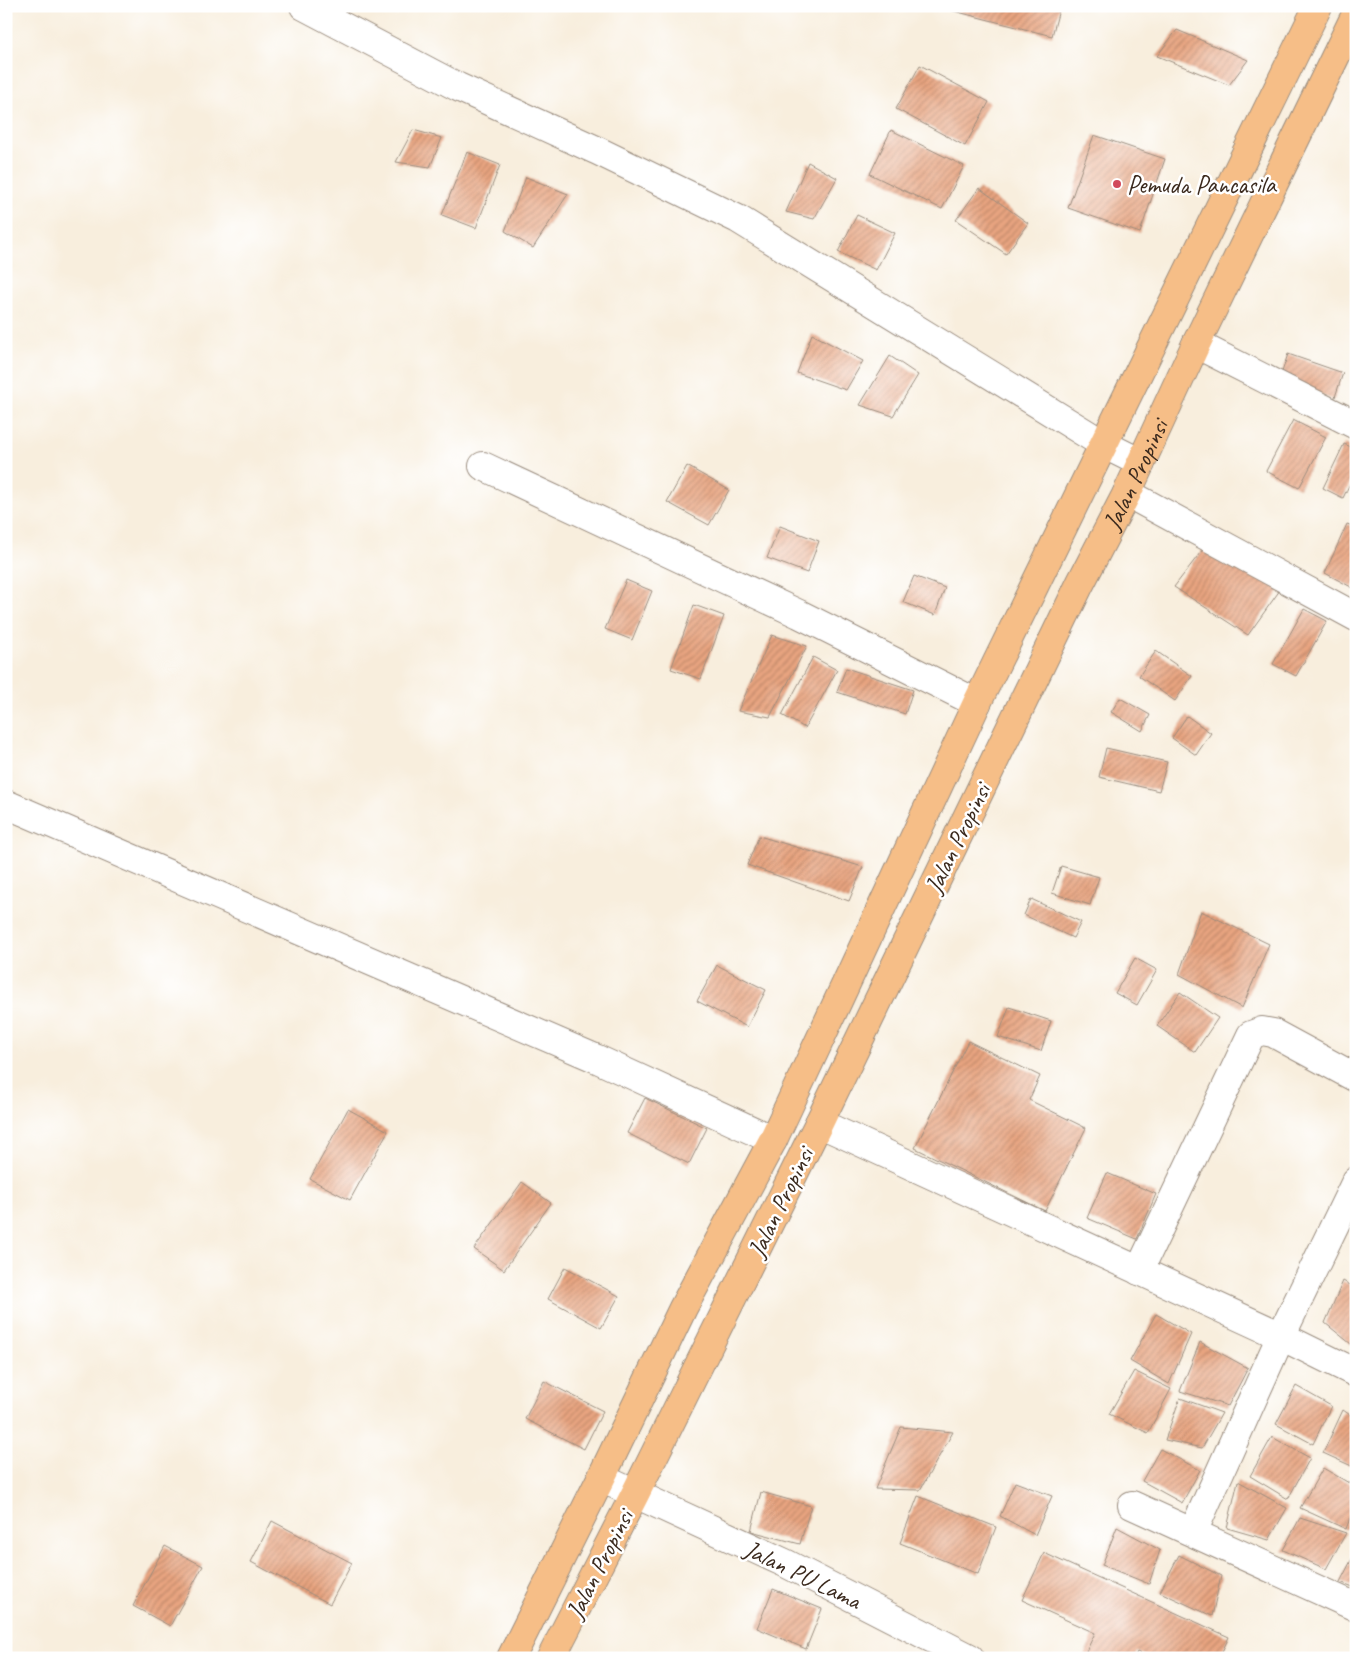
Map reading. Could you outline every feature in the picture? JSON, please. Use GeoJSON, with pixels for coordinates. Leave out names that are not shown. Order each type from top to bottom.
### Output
{"type":"FeatureCollection","features":[{"type":"Feature","properties":{"kind":"highway"},"geometry":{"type":"LineString","coordinates":[[511,1658],[601,1478],[682,1308],[772,1140],[977,703],[1318,6]]}},
{"type":"Feature","properties":{"kind":"highway","name":"Jalan Propinsi"},"geometry":{"type":"LineString","coordinates":[[552,1658],[819,1123],[1080,584],[1127,493],[1196,344],[1356,14]]}},
{"type":"Feature","properties":{"kind":"street"},"geometry":{"type":"LineString","coordinates":[[304,6],[458,87],[596,150],[738,219],[1103,444],[1141,463]]}},
{"type":"Feature","properties":{"kind":"street"},"geometry":{"type":"LineString","coordinates":[[1196,344],[1356,425]]}},
{"type":"Feature","properties":{"kind":"street"},"geometry":{"type":"LineString","coordinates":[[483,466],[799,614],[977,703]]}},
{"type":"Feature","properties":{"kind":"street"},"geometry":{"type":"LineString","coordinates":[[1127,493],[1356,617]]}},
{"type":"Feature","properties":{"kind":"street"},"geometry":{"type":"LineString","coordinates":[[6,804],[595,1058],[772,1140]]}},
{"type":"Feature","properties":{"kind":"street"},"geometry":{"type":"LineString","coordinates":[[1138,1272],[1251,1035],[1262,1031],[1274,1033],[1356,1078]]}},
{"type":"Feature","properties":{"kind":"street"},"geometry":{"type":"LineString","coordinates":[[819,1123],[1138,1272],[1281,1336],[1356,1373]]}},
{"type":"Feature","properties":{"kind":"street"},"geometry":{"type":"LineString","coordinates":[[1194,1532],[1281,1336],[1356,1181]]}},
{"type":"Feature","properties":{"kind":"street","name":"Jalan PU Lama"},"geometry":{"type":"LineString","coordinates":[[601,1478],[785,1563],[970,1658]]}},
{"type":"Feature","properties":{"kind":"street"},"geometry":{"type":"LineString","coordinates":[[1132,1506],[1194,1532],[1356,1607]]}},
{"type":"Feature","properties":{"kind":"building"},"geometry":{"type":"Polygon","coordinates":[[[951,6],[1060,6],[1052,36],[950,10],[951,6]]]}},
{"type":"Feature","properties":{"kind":"building"},"geometry":{"type":"Polygon","coordinates":[[[1177,30],[1248,60],[1229,85],[1157,56],[1177,30]]]}},
{"type":"Feature","properties":{"kind":"building"},"geometry":{"type":"Polygon","coordinates":[[[920,65],[989,102],[965,146],[896,109],[920,65]]]}},
{"type":"Feature","properties":{"kind":"building"},"geometry":{"type":"Polygon","coordinates":[[[413,130],[442,138],[430,167],[396,162],[413,130]]]}},
{"type":"Feature","properties":{"kind":"building"},"geometry":{"type":"Polygon","coordinates":[[[891,130],[964,166],[942,209],[870,174],[891,130]]]}},
{"type":"Feature","properties":{"kind":"building","name":"Pemuda Pancasila"},"geometry":{"type":"Polygon","coordinates":[[[1094,135],[1165,159],[1140,233],[1068,208],[1094,135]]]}},
{"type":"Feature","properties":{"kind":"building"},"geometry":{"type":"Polygon","coordinates":[[[467,152],[500,165],[476,228],[442,215],[467,152]]]}},
{"type":"Feature","properties":{"kind":"building"},"geometry":{"type":"Polygon","coordinates":[[[808,162],[837,178],[814,219],[786,212],[808,162]]]}},
{"type":"Feature","properties":{"kind":"building"},"geometry":{"type":"Polygon","coordinates":[[[526,177],[568,194],[533,248],[505,231],[526,177]]]}},
{"type":"Feature","properties":{"kind":"building"},"geometry":{"type":"Polygon","coordinates":[[[979,188],[1028,223],[1006,254],[956,220],[979,188]]]}},
{"type":"Feature","properties":{"kind":"building"},"geometry":{"type":"Polygon","coordinates":[[[857,215],[895,233],[876,270],[838,252],[857,215]]]}},
{"type":"Feature","properties":{"kind":"building"},"geometry":{"type":"Polygon","coordinates":[[[812,334],[863,361],[846,390],[797,373],[812,334]]]}},
{"type":"Feature","properties":{"kind":"building"},"geometry":{"type":"Polygon","coordinates":[[[1288,354],[1343,373],[1334,400],[1279,381],[1288,354]]]}},
{"type":"Feature","properties":{"kind":"building"},"geometry":{"type":"Polygon","coordinates":[[[890,356],[918,375],[893,416],[860,405],[890,356]]]}},
{"type":"Feature","properties":{"kind":"building"},"geometry":{"type":"Polygon","coordinates":[[[1293,420],[1326,437],[1299,488],[1266,471],[1293,420]]]}},
{"type":"Feature","properties":{"kind":"building"},"geometry":{"type":"Polygon","coordinates":[[[1344,444],[1356,449],[1356,471],[1343,498],[1323,488],[1344,444]]]}},
{"type":"Feature","properties":{"kind":"building"},"geometry":{"type":"Polygon","coordinates":[[[687,466],[729,490],[709,525],[667,502],[687,466]]]}},
{"type":"Feature","properties":{"kind":"building"},"geometry":{"type":"Polygon","coordinates":[[[1347,524],[1356,527],[1356,582],[1353,588],[1325,573],[1347,524]]]}},
{"type":"Feature","properties":{"kind":"building"},"geometry":{"type":"Polygon","coordinates":[[[780,526],[819,541],[807,573],[767,558],[780,526]]]}},
{"type":"Feature","properties":{"kind":"building"},"geometry":{"type":"Polygon","coordinates":[[[1207,544],[1285,583],[1248,635],[1174,587],[1207,544]]]}},
{"type":"Feature","properties":{"kind":"building"},"geometry":{"type":"Polygon","coordinates":[[[914,576],[945,588],[935,615],[903,602],[914,576]]]}},
{"type":"Feature","properties":{"kind":"building"},"geometry":{"type":"Polygon","coordinates":[[[626,580],[652,591],[632,640],[605,629],[626,580]]]}},
{"type":"Feature","properties":{"kind":"building"},"geometry":{"type":"Polygon","coordinates":[[[694,605],[724,616],[701,679],[671,669],[694,605]]]}},
{"type":"Feature","properties":{"kind":"building"},"geometry":{"type":"Polygon","coordinates":[[[1304,609],[1327,621],[1296,676],[1273,664],[1304,609]]]}},
{"type":"Feature","properties":{"kind":"building"},"geometry":{"type":"Polygon","coordinates":[[[772,635],[807,646],[770,717],[738,711],[772,635]]]}},
{"type":"Feature","properties":{"kind":"building"},"geometry":{"type":"Polygon","coordinates":[[[1156,651],[1192,676],[1175,701],[1139,676],[1156,651]]]}},
{"type":"Feature","properties":{"kind":"building"},"geometry":{"type":"Polygon","coordinates":[[[813,657],[837,670],[805,728],[782,715],[813,657]]]}},
{"type":"Feature","properties":{"kind":"building"},"geometry":{"type":"Polygon","coordinates":[[[846,668],[913,690],[905,714],[837,692],[846,668]]]}},
{"type":"Feature","properties":{"kind":"building"},"geometry":{"type":"Polygon","coordinates":[[[1120,698],[1150,715],[1142,731],[1111,712],[1120,698]]]}},
{"type":"Feature","properties":{"kind":"building"},"geometry":{"type":"Polygon","coordinates":[[[1187,716],[1211,733],[1196,755],[1172,738],[1187,716]]]}},
{"type":"Feature","properties":{"kind":"building"},"geometry":{"type":"Polygon","coordinates":[[[1106,748],[1167,762],[1159,791],[1099,777],[1106,748]]]}},
{"type":"Feature","properties":{"kind":"building"},"geometry":{"type":"Polygon","coordinates":[[[759,836],[863,867],[849,901],[747,865],[759,836]]]}},
{"type":"Feature","properties":{"kind":"building"},"geometry":{"type":"Polygon","coordinates":[[[1061,866],[1099,877],[1090,905],[1052,893],[1061,866]]]}},
{"type":"Feature","properties":{"kind":"building"},"geometry":{"type":"Polygon","coordinates":[[[1031,899],[1081,922],[1073,938],[1024,915],[1031,899]]]}},
{"type":"Feature","properties":{"kind":"building"},"geometry":{"type":"Polygon","coordinates":[[[1201,911],[1269,944],[1242,1008],[1179,974],[1201,911]]]}},
{"type":"Feature","properties":{"kind":"building"},"geometry":{"type":"Polygon","coordinates":[[[1135,958],[1157,970],[1137,1005],[1115,993],[1135,958]]]}},
{"type":"Feature","properties":{"kind":"building"},"geometry":{"type":"Polygon","coordinates":[[[717,965],[766,990],[747,1027],[697,1001],[717,965]]]}},
{"type":"Feature","properties":{"kind":"building"},"geometry":{"type":"Polygon","coordinates":[[[1180,992],[1218,1018],[1195,1052],[1157,1026],[1180,992]]]}},
{"type":"Feature","properties":{"kind":"building"},"geometry":{"type":"Polygon","coordinates":[[[1009,1007],[1051,1021],[1041,1051],[998,1037],[1009,1007]]]}},
{"type":"Feature","properties":{"kind":"building"},"geometry":{"type":"Polygon","coordinates":[[[968,1041],[1040,1076],[1029,1100],[1086,1128],[1045,1211],[915,1148],[968,1041]]]}},
{"type":"Feature","properties":{"kind":"building"},"geometry":{"type":"Polygon","coordinates":[[[645,1098],[707,1128],[689,1164],[627,1133],[645,1098]]]}},
{"type":"Feature","properties":{"kind":"building"},"geometry":{"type":"Polygon","coordinates":[[[348,1109],[388,1131],[350,1200],[310,1179],[348,1109]]]}},
{"type":"Feature","properties":{"kind":"building"},"geometry":{"type":"Polygon","coordinates":[[[1107,1173],[1156,1194],[1137,1239],[1087,1218],[1107,1173]]]}},
{"type":"Feature","properties":{"kind":"building"},"geometry":{"type":"Polygon","coordinates":[[[522,1182],[551,1203],[504,1270],[474,1249],[522,1182]]]}},
{"type":"Feature","properties":{"kind":"building"},"geometry":{"type":"Polygon","coordinates":[[[565,1267],[619,1296],[601,1328],[548,1299],[565,1267]]]}},
{"type":"Feature","properties":{"kind":"building"},"geometry":{"type":"Polygon","coordinates":[[[1343,1281],[1356,1288],[1356,1348],[1325,1323],[1343,1281]]]}},
{"type":"Feature","properties":{"kind":"building"},"geometry":{"type":"Polygon","coordinates":[[[1156,1314],[1191,1334],[1169,1384],[1130,1361],[1156,1314]]]}},
{"type":"Feature","properties":{"kind":"building"},"geometry":{"type":"Polygon","coordinates":[[[1200,1342],[1248,1368],[1228,1406],[1180,1391],[1200,1342]]]}},
{"type":"Feature","properties":{"kind":"building"},"geometry":{"type":"Polygon","coordinates":[[[1134,1371],[1171,1389],[1148,1433],[1109,1414],[1134,1371]]]}},
{"type":"Feature","properties":{"kind":"building"},"geometry":{"type":"Polygon","coordinates":[[[544,1381],[603,1411],[584,1449],[525,1419],[544,1381]]]}},
{"type":"Feature","properties":{"kind":"building"},"geometry":{"type":"Polygon","coordinates":[[[1296,1386],[1331,1406],[1313,1444],[1276,1424],[1296,1386]]]}},
{"type":"Feature","properties":{"kind":"building"},"geometry":{"type":"Polygon","coordinates":[[[1180,1398],[1222,1413],[1202,1448],[1165,1440],[1180,1398]]]}},
{"type":"Feature","properties":{"kind":"building"},"geometry":{"type":"Polygon","coordinates":[[[1343,1410],[1356,1419],[1356,1468],[1323,1453],[1343,1410]]]}},
{"type":"Feature","properties":{"kind":"building"},"geometry":{"type":"Polygon","coordinates":[[[901,1427],[953,1432],[920,1490],[875,1489],[901,1427]]]}},
{"type":"Feature","properties":{"kind":"building"},"geometry":{"type":"Polygon","coordinates":[[[1272,1437],[1310,1458],[1288,1499],[1250,1476],[1272,1437]]]}},
{"type":"Feature","properties":{"kind":"building"},"geometry":{"type":"Polygon","coordinates":[[[1160,1449],[1200,1470],[1182,1503],[1142,1481],[1160,1449]]]}},
{"type":"Feature","properties":{"kind":"building"},"geometry":{"type":"Polygon","coordinates":[[[1323,1468],[1356,1487],[1356,1502],[1346,1529],[1300,1508],[1323,1468]]]}},
{"type":"Feature","properties":{"kind":"building"},"geometry":{"type":"Polygon","coordinates":[[[1238,1481],[1287,1508],[1269,1540],[1227,1528],[1238,1481]]]}},
{"type":"Feature","properties":{"kind":"building"},"geometry":{"type":"Polygon","coordinates":[[[1015,1482],[1052,1496],[1035,1535],[1000,1516],[1015,1482]]]}},
{"type":"Feature","properties":{"kind":"building"},"geometry":{"type":"Polygon","coordinates":[[[761,1492],[811,1506],[800,1544],[751,1531],[761,1492]]]}},
{"type":"Feature","properties":{"kind":"building"},"geometry":{"type":"Polygon","coordinates":[[[918,1496],[996,1527],[978,1574],[900,1543],[918,1496]]]}},
{"type":"Feature","properties":{"kind":"building"},"geometry":{"type":"Polygon","coordinates":[[[1300,1518],[1346,1533],[1326,1569],[1283,1550],[1300,1518]]]}},
{"type":"Feature","properties":{"kind":"building"},"geometry":{"type":"Polygon","coordinates":[[[272,1521],[352,1563],[330,1604],[251,1562],[272,1521]]]}},
{"type":"Feature","properties":{"kind":"building"},"geometry":{"type":"Polygon","coordinates":[[[1117,1527],[1160,1550],[1149,1584],[1102,1565],[1117,1527]]]}},
{"type":"Feature","properties":{"kind":"building"},"geometry":{"type":"Polygon","coordinates":[[[165,1546],[203,1566],[170,1626],[133,1606],[165,1546]]]}},
{"type":"Feature","properties":{"kind":"building"},"geometry":{"type":"Polygon","coordinates":[[[1356,1551],[1356,1588],[1340,1582],[1356,1551]]]}},
{"type":"Feature","properties":{"kind":"building"},"geometry":{"type":"Polygon","coordinates":[[[1044,1553],[1229,1637],[1219,1658],[1149,1658],[1137,1652],[1134,1658],[1083,1658],[1095,1633],[1022,1600],[1044,1553]]]}},
{"type":"Feature","properties":{"kind":"building"},"geometry":{"type":"Polygon","coordinates":[[[1179,1555],[1221,1576],[1212,1616],[1160,1592],[1179,1555]]]}},
{"type":"Feature","properties":{"kind":"building"},"geometry":{"type":"Polygon","coordinates":[[[773,1589],[822,1609],[806,1649],[757,1628],[773,1589]]]}},
{"type":"Feature","properties":{"kind":"place","name":"Pemuda Pancasila"},"geometry":{"type":"Point","coordinates":[1117,184]}}]}
